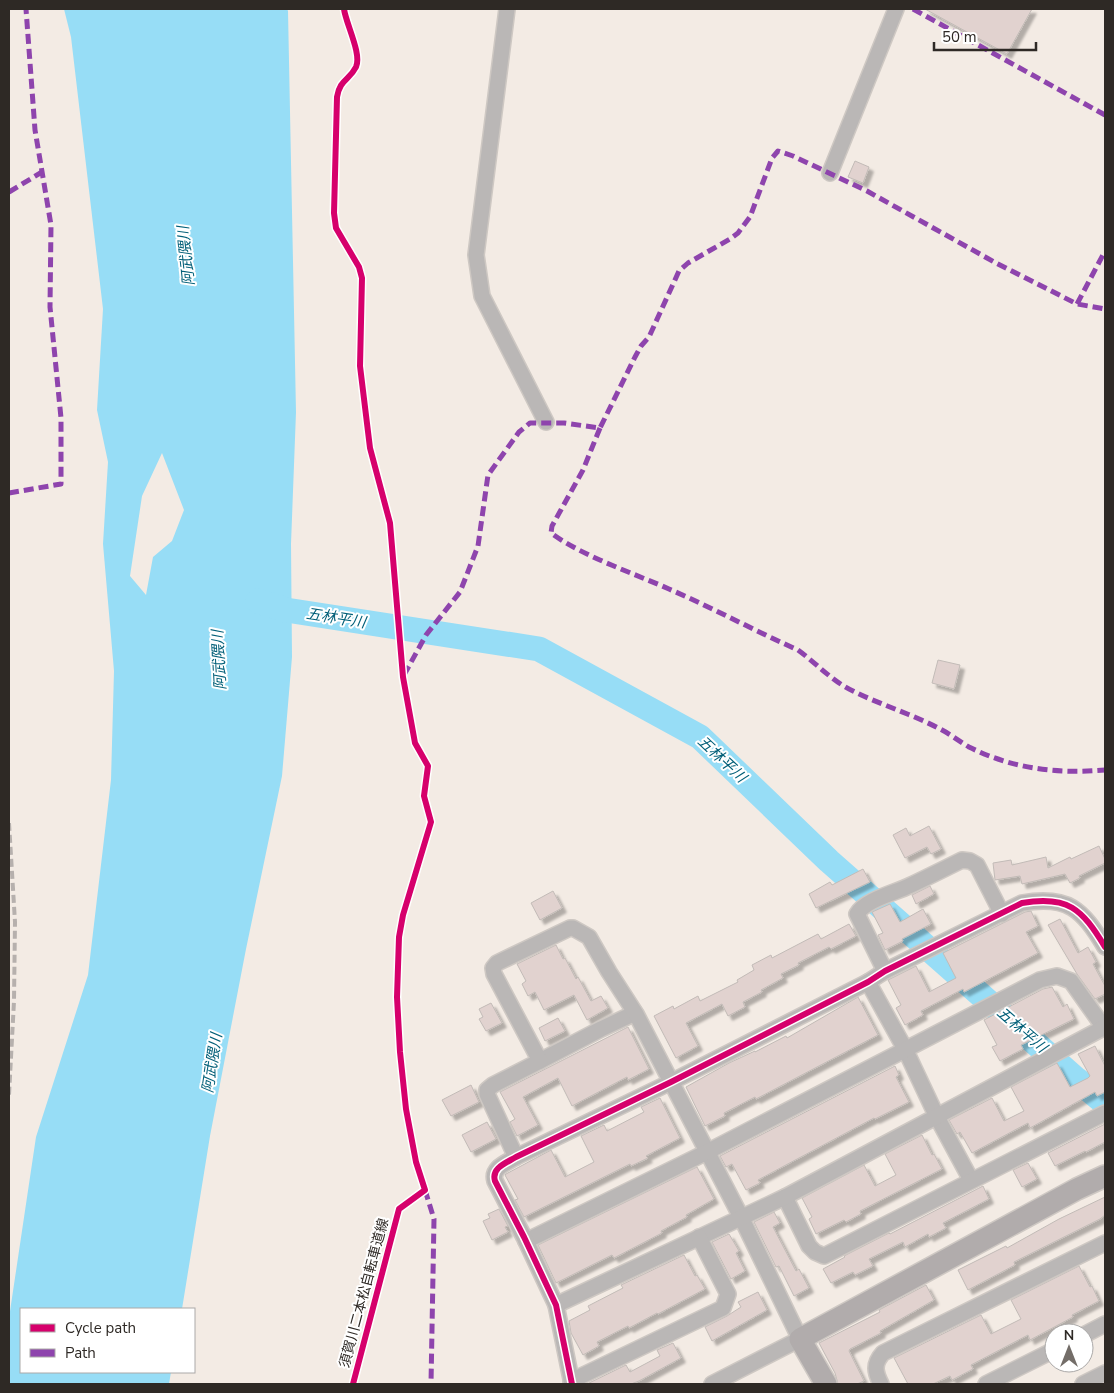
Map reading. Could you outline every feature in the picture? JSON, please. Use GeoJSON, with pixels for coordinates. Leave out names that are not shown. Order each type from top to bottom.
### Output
{"type":"FeatureCollection","features":[{"type":"Feature","properties":{"kind":"street"},"geometry":{"type":"LineString","coordinates":[[507,9],[476,255],[482,296],[546,422]]}},
{"type":"Feature","properties":{"kind":"street"},"geometry":{"type":"LineString","coordinates":[[830,173],[896,9]]}},
{"type":"Feature","properties":{"kind":"street"},"geometry":{"type":"LineString","coordinates":[[885,971],[857,914],[860,909],[878,899],[962,860],[970,861],[977,865],[1002,914]]}},
{"type":"Feature","properties":{"kind":"street"},"geometry":{"type":"LineString","coordinates":[[699,1237],[728,1294],[723,1308],[572,1382],[556,1305],[493,1175],[496,1169],[516,1156],[672,1082],[868,982],[885,971],[1022,903],[1056,900],[1066,904],[1079,912],[1105,948]]}},
{"type":"Feature","properties":{"kind":"street"},"geometry":{"type":"LineString","coordinates":[[540,1061],[494,974],[493,968],[497,963],[573,928],[589,937],[608,972],[635,1013],[672,1082],[800,1338],[826,1384]]}},
{"type":"Feature","properties":{"kind":"street"},"geometry":{"type":"LineString","coordinates":[[526,1241],[707,1152],[1050,976],[1064,977],[1071,981],[1105,1028],[785,1197],[556,1305]]}},
{"type":"Feature","properties":{"kind":"street"},"geometry":{"type":"LineString","coordinates":[[868,982],[905,1049],[937,1117],[971,1180]]}},
{"type":"Feature","properties":{"kind":"street"},"geometry":{"type":"LineString","coordinates":[[516,1156],[487,1094],[487,1090],[493,1085],[635,1013]]}},
{"type":"Feature","properties":{"kind":"street"},"geometry":{"type":"LineString","coordinates":[[785,1197],[809,1246],[815,1252],[824,1256],[1105,1113]]}},
{"type":"Feature","properties":{"kind":"street"},"geometry":{"type":"LineString","coordinates":[[712,1384],[1077,1189],[1105,1176]]}},
{"type":"Feature","properties":{"kind":"street"},"geometry":{"type":"LineString","coordinates":[[881,1384],[876,1373],[876,1366],[878,1358],[883,1353],[1103,1249]]}},
{"type":"Feature","properties":{"kind":"street"},"geometry":{"type":"LineString","coordinates":[[986,1384],[1044,1355]]}},
{"type":"Feature","properties":{"kind":"street"},"geometry":{"type":"LineString","coordinates":[[1083,1384],[1105,1372]]}},
{"type":"Feature","properties":{"kind":"water","name":"阿武隈川"},"geometry":{"type":"Polygon","coordinates":[[[64,9],[287,9],[296,412],[291,544],[292,657],[282,776],[210,1136],[182,1308],[20,1308],[20,1373],[171,1373],[169,1384],[9,1384],[9,1318],[36,1137],[88,975],[111,780],[114,671],[103,544],[108,462],[97,410],[103,309],[71,37],[64,9]],[[162,453],[142,496],[130,576],[146,595],[153,557],[172,541],[184,510],[162,453]]]}},
{"type":"Feature","properties":{"kind":"building"},"geometry":{"type":"Polygon","coordinates":[[[925,9],[1032,9],[1007,54],[925,9]]]}},
{"type":"Feature","properties":{"kind":"building"},"geometry":{"type":"Polygon","coordinates":[[[855,161],[869,167],[863,183],[848,177],[855,161]]]}},
{"type":"Feature","properties":{"kind":"building"},"geometry":{"type":"Polygon","coordinates":[[[938,660],[960,665],[954,689],[932,683],[938,660]]]}},
{"type":"Feature","properties":{"kind":"building"},"geometry":{"type":"Polygon","coordinates":[[[929,826],[941,849],[931,854],[927,847],[905,858],[893,835],[906,828],[910,836],[929,826]]]}},
{"type":"Feature","properties":{"kind":"building"},"geometry":{"type":"Polygon","coordinates":[[[1099,846],[1105,863],[1079,876],[1080,878],[1070,883],[1065,874],[1022,884],[1020,876],[995,880],[993,863],[1011,860],[1012,865],[1046,857],[1048,868],[1099,846]]]}},
{"type":"Feature","properties":{"kind":"building"},"geometry":{"type":"Polygon","coordinates":[[[863,869],[870,882],[816,908],[809,894],[830,882],[832,885],[863,869]]]}},
{"type":"Feature","properties":{"kind":"building"},"geometry":{"type":"Polygon","coordinates":[[[930,886],[934,894],[916,904],[912,895],[930,886]]]}},
{"type":"Feature","properties":{"kind":"building"},"geometry":{"type":"Polygon","coordinates":[[[553,891],[562,908],[540,920],[531,903],[553,891]]]}},
{"type":"Feature","properties":{"kind":"building"},"geometry":{"type":"Polygon","coordinates":[[[890,904],[900,922],[923,909],[931,924],[885,950],[878,935],[883,933],[872,912],[890,904]]]}},
{"type":"Feature","properties":{"kind":"building"},"geometry":{"type":"Polygon","coordinates":[[[1031,911],[1038,926],[1026,932],[1038,953],[964,992],[963,989],[921,1011],[923,1015],[905,1025],[896,1008],[901,1005],[888,980],[916,966],[929,992],[956,978],[943,953],[1025,912],[1031,911]]]}},
{"type":"Feature","properties":{"kind":"building"},"geometry":{"type":"Polygon","coordinates":[[[1060,919],[1078,953],[1088,947],[1096,962],[1093,964],[1105,986],[1105,994],[1095,999],[1077,974],[1048,925],[1060,919]]]}},
{"type":"Feature","properties":{"kind":"building"},"geometry":{"type":"Polygon","coordinates":[[[849,924],[856,936],[798,963],[799,965],[781,974],[783,978],[743,1002],[745,1007],[728,1016],[722,1004],[686,1023],[698,1046],[676,1058],[654,1016],[673,1006],[674,1009],[698,996],[700,1001],[738,982],[737,980],[754,970],[752,965],[771,955],[772,958],[818,934],[821,939],[849,924]]]}},
{"type":"Feature","properties":{"kind":"building"},"geometry":{"type":"Polygon","coordinates":[[[556,945],[576,979],[578,977],[591,1001],[601,996],[608,1008],[587,1020],[574,995],[544,1010],[535,992],[528,996],[522,984],[526,981],[517,964],[556,945]]]}},
{"type":"Feature","properties":{"kind":"building"},"geometry":{"type":"Polygon","coordinates":[[[1052,987],[1063,1007],[1067,1004],[1074,1019],[1021,1045],[1023,1049],[1000,1061],[992,1047],[997,1045],[984,1020],[1043,989],[1052,987]]]}},
{"type":"Feature","properties":{"kind":"building"},"geometry":{"type":"Polygon","coordinates":[[[858,997],[878,1035],[756,1099],[755,1097],[724,1113],[725,1116],[705,1126],[686,1087],[729,1063],[786,1036],[787,1038],[858,997]]]}},
{"type":"Feature","properties":{"kind":"building"},"geometry":{"type":"Polygon","coordinates":[[[491,1003],[502,1023],[486,1031],[479,1019],[483,1017],[479,1009],[491,1003]]]}},
{"type":"Feature","properties":{"kind":"building"},"geometry":{"type":"Polygon","coordinates":[[[558,1018],[565,1031],[545,1041],[539,1028],[558,1018]]]}},
{"type":"Feature","properties":{"kind":"building"},"geometry":{"type":"Polygon","coordinates":[[[628,1027],[649,1069],[628,1080],[627,1077],[572,1106],[558,1078],[523,1097],[538,1125],[517,1136],[510,1122],[515,1119],[500,1092],[628,1027]]]}},
{"type":"Feature","properties":{"kind":"building"},"geometry":{"type":"Polygon","coordinates":[[[1095,1046],[1105,1066],[1105,1092],[1097,1096],[1095,1092],[1030,1128],[1028,1123],[972,1153],[960,1132],[957,1134],[949,1120],[992,1098],[1004,1121],[1024,1111],[1011,1087],[1057,1063],[1070,1087],[1090,1076],[1078,1054],[1095,1046]]]}},
{"type":"Feature","properties":{"kind":"building"},"geometry":{"type":"Polygon","coordinates":[[[895,1066],[899,1075],[896,1077],[909,1102],[874,1118],[758,1180],[760,1183],[746,1190],[732,1164],[726,1167],[720,1156],[895,1066]]]}},
{"type":"Feature","properties":{"kind":"building"},"geometry":{"type":"Polygon","coordinates":[[[471,1085],[479,1102],[451,1116],[442,1100],[471,1085]]]}},
{"type":"Feature","properties":{"kind":"building"},"geometry":{"type":"Polygon","coordinates":[[[660,1098],[680,1138],[646,1156],[648,1158],[631,1166],[630,1164],[524,1217],[515,1200],[518,1199],[506,1174],[551,1150],[565,1177],[594,1162],[581,1136],[604,1125],[607,1131],[644,1112],[641,1107],[660,1098]]]}},
{"type":"Feature","properties":{"kind":"building"},"geometry":{"type":"Polygon","coordinates":[[[487,1122],[496,1139],[471,1152],[462,1135],[487,1122]]]}},
{"type":"Feature","properties":{"kind":"building"},"geometry":{"type":"Polygon","coordinates":[[[1105,1124],[1105,1142],[1055,1166],[1048,1153],[1105,1124]]]}},
{"type":"Feature","properties":{"kind":"building"},"geometry":{"type":"Polygon","coordinates":[[[922,1135],[932,1155],[934,1154],[942,1169],[860,1211],[861,1214],[846,1222],[844,1220],[816,1234],[809,1219],[812,1217],[802,1198],[864,1165],[875,1186],[896,1175],[885,1154],[922,1135]]]}},
{"type":"Feature","properties":{"kind":"building"},"geometry":{"type":"Polygon","coordinates":[[[1028,1163],[1037,1179],[1022,1187],[1013,1170],[1028,1163]]]}},
{"type":"Feature","properties":{"kind":"building"},"geometry":{"type":"Polygon","coordinates":[[[697,1167],[714,1199],[661,1231],[662,1233],[614,1258],[612,1255],[556,1283],[538,1245],[697,1167]]]}},
{"type":"Feature","properties":{"kind":"building"},"geometry":{"type":"Polygon","coordinates":[[[983,1186],[989,1199],[943,1223],[946,1228],[929,1237],[928,1234],[905,1247],[903,1242],[869,1259],[873,1266],[855,1275],[853,1272],[831,1283],[823,1269],[844,1256],[983,1186]]]}},
{"type":"Feature","properties":{"kind":"building"},"geometry":{"type":"Polygon","coordinates":[[[1105,1197],[1105,1215],[1100,1219],[1014,1262],[1015,1265],[968,1290],[958,1270],[1006,1246],[1007,1248],[1059,1219],[1105,1197]]]}},
{"type":"Feature","properties":{"kind":"building"},"geometry":{"type":"Polygon","coordinates":[[[499,1209],[508,1226],[505,1227],[508,1232],[492,1240],[483,1221],[490,1218],[488,1214],[499,1209]]]}},
{"type":"Feature","properties":{"kind":"building"},"geometry":{"type":"Polygon","coordinates":[[[774,1212],[780,1223],[773,1227],[796,1271],[799,1269],[809,1288],[794,1296],[779,1266],[776,1267],[754,1222],[774,1212]]]}},
{"type":"Feature","properties":{"kind":"building"},"geometry":{"type":"Polygon","coordinates":[[[729,1234],[739,1251],[736,1253],[745,1271],[731,1279],[712,1242],[729,1234]]]}},
{"type":"Feature","properties":{"kind":"building"},"geometry":{"type":"Polygon","coordinates":[[[684,1255],[695,1276],[697,1275],[705,1289],[658,1314],[629,1328],[628,1326],[597,1342],[599,1346],[583,1355],[571,1333],[569,1321],[590,1310],[588,1306],[623,1288],[621,1285],[684,1255]]]}},
{"type":"Feature","properties":{"kind":"building"},"geometry":{"type":"Polygon","coordinates":[[[1079,1266],[1099,1301],[1072,1315],[1073,1317],[1062,1323],[1044,1323],[1044,1333],[1030,1340],[1028,1335],[971,1365],[973,1369],[952,1380],[950,1376],[933,1384],[908,1384],[894,1358],[981,1315],[991,1334],[1021,1319],[1011,1300],[1079,1266]]]}},
{"type":"Feature","properties":{"kind":"building"},"geometry":{"type":"Polygon","coordinates":[[[926,1285],[934,1300],[880,1331],[881,1333],[850,1349],[849,1351],[864,1381],[857,1384],[838,1384],[835,1373],[819,1343],[880,1312],[879,1310],[926,1285]]]}},
{"type":"Feature","properties":{"kind":"building"},"geometry":{"type":"Polygon","coordinates":[[[758,1292],[767,1310],[712,1341],[705,1327],[741,1307],[738,1302],[758,1292]]]}},
{"type":"Feature","properties":{"kind":"building"},"geometry":{"type":"Polygon","coordinates":[[[673,1343],[681,1358],[639,1381],[631,1384],[587,1384],[626,1365],[630,1372],[660,1356],[657,1350],[673,1343]]]}},
{"type":"Feature","properties":{"kind":"waterway","name":"五林平川"},"geometry":{"type":"LineString","coordinates":[[258,601],[286,610],[539,649],[700,737],[829,861],[1105,1103]]}},
{"type":"Feature","properties":{"kind":"railway"},"geometry":{"type":"LineString","coordinates":[[9,823],[15,922],[14,1001],[9,1095]]}},
{"type":"Feature","properties":{"kind":"marked path"},"geometry":{"type":"LineString","coordinates":[[9,493],[61,484],[61,418],[50,307],[51,225],[35,130],[26,9]]}},
{"type":"Feature","properties":{"kind":"marked path"},"geometry":{"type":"LineString","coordinates":[[913,9],[1105,115]]}},
{"type":"Feature","properties":{"kind":"marked path"},"geometry":{"type":"LineString","coordinates":[[404,675],[426,635],[460,592],[478,546],[488,475],[519,432],[530,423],[564,423],[600,428],[635,357],[649,337],[679,271],[688,263],[738,233],[750,217],[772,158],[778,151],[793,156],[867,191],[996,263],[1077,304],[1105,309]]}},
{"type":"Feature","properties":{"kind":"marked path"},"geometry":{"type":"LineString","coordinates":[[9,192],[42,172]]}},
{"type":"Feature","properties":{"kind":"marked path"},"geometry":{"type":"LineString","coordinates":[[1077,304],[1105,251]]}},
{"type":"Feature","properties":{"kind":"marked path"},"geometry":{"type":"LineString","coordinates":[[600,428],[583,470],[552,526],[551,533],[592,557],[685,596],[798,650],[845,687],[929,724],[969,747],[1002,760],[1036,768],[1070,771],[1105,770]]}},
{"type":"Feature","properties":{"kind":"marked path"},"geometry":{"type":"LineString","coordinates":[[425,1190],[434,1219],[431,1384]]}},
{"type":"Feature","properties":{"kind":"cycle path","name":"須賀川二本松自転車道線"},"geometry":{"type":"LineString","coordinates":[[344,9],[357,61],[353,72],[342,83],[337,97],[334,213],[336,228],[359,267],[362,278],[360,366],[370,448],[390,523],[403,677],[415,743],[428,766],[424,796],[431,822],[403,915],[399,937],[397,997],[406,1109],[416,1162],[425,1190],[399,1209],[353,1384]]}},
{"type":"Feature","properties":{"kind":"cycle path"},"geometry":{"type":"LineString","coordinates":[[572,1384],[556,1305],[495,1181],[494,1176],[500,1166],[671,1082],[868,982],[885,971],[1022,903],[1051,901],[1062,903],[1072,908],[1089,923],[1105,947]]}}]}
